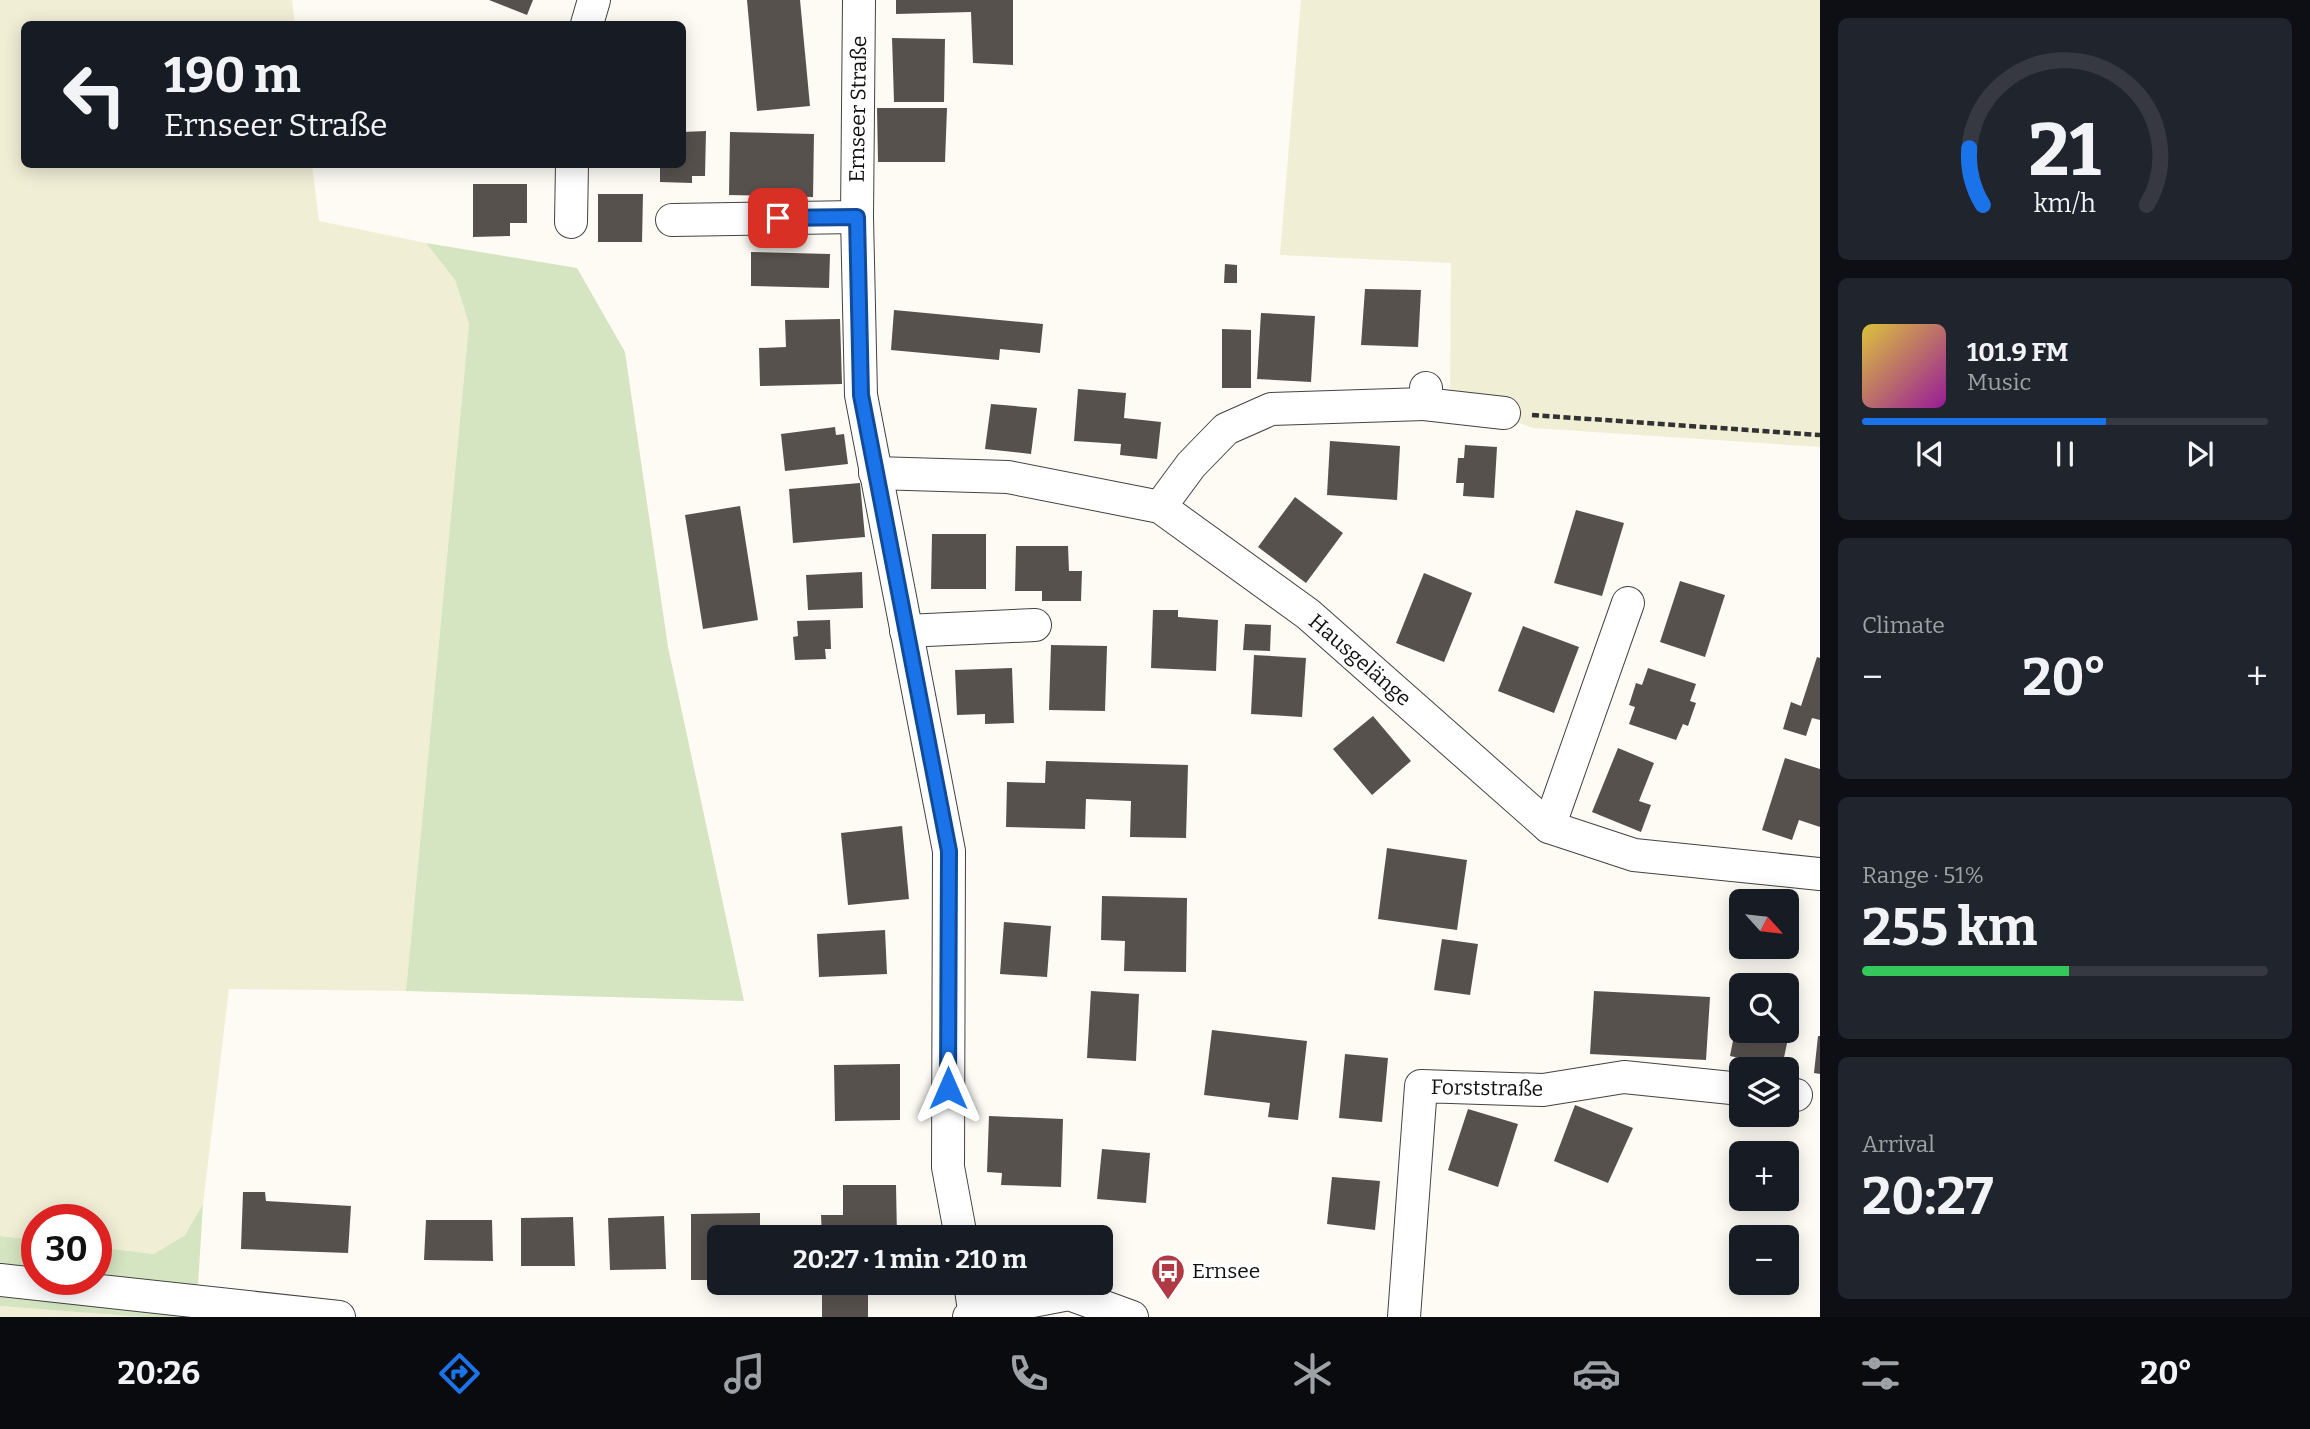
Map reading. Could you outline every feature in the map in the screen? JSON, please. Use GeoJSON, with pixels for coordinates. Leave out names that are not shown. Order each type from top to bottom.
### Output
{"type":"FeatureCollection","features":[{"type":"Feature","properties":{"kind":"street"},"geometry":{"type":"LineString","coordinates":[[588,21],[594,0]]}},
{"type":"Feature","properties":{"kind":"street","name":"Ernseer Straße"},"geometry":{"type":"LineString","coordinates":[[859,0],[857,217],[861,395],[949,851],[948,1167],[959,1225]]}},
{"type":"Feature","properties":{"kind":"street"},"geometry":{"type":"LineString","coordinates":[[571,222],[572,168]]}},
{"type":"Feature","properties":{"kind":"street"},"geometry":{"type":"LineString","coordinates":[[672,220],[857,217]]}},
{"type":"Feature","properties":{"kind":"street"},"geometry":{"type":"LineString","coordinates":[[1160,507],[1191,465],[1226,429],[1271,409],[1425,396],[1504,413]]}},
{"type":"Feature","properties":{"kind":"street","name":"Hausgelänge"},"geometry":{"type":"LineString","coordinates":[[875,473],[1007,477],[1160,507],[1308,614],[1549,827],[1634,855],[1820,874]]}},
{"type":"Feature","properties":{"kind":"street"},"geometry":{"type":"LineString","coordinates":[[1549,827],[1628,603]]}},
{"type":"Feature","properties":{"kind":"street"},"geometry":{"type":"LineString","coordinates":[[906,631],[1035,625]]}},
{"type":"Feature","properties":{"kind":"street","name":"Forststraße"},"geometry":{"type":"LineString","coordinates":[[1404,1317],[1421,1086],[1544,1090],[1624,1077],[1729,1088]]}},
{"type":"Feature","properties":{"kind":"street"},"geometry":{"type":"LineString","coordinates":[[0,1280],[60,1285],[302,1316],[338,1317]]}},
{"type":"Feature","properties":{"kind":"street"},"geometry":{"type":"LineString","coordinates":[[973,1307],[1069,1294],[1132,1317]]}},
{"type":"Feature","properties":{"kind":"path"},"geometry":{"type":"LineString","coordinates":[[1504,413],[1820,435]]}},
{"type":"Feature","properties":{"kind":"shaded area"},"geometry":{"type":"Polygon","coordinates":[[[0,0],[292,0],[295,21],[21,21],[21,168],[312,168],[319,221],[426,243],[455,280],[469,324],[406,991],[229,989],[203,1204],[185,1235],[154,1254],[112,1249],[112,1204],[21,1204],[21,1238],[0,1236],[0,0]]]}},
{"type":"Feature","properties":{"kind":"shaded area"},"geometry":{"type":"Polygon","coordinates":[[[1301,0],[1820,0],[1820,447],[1533,428],[1450,397],[1451,263],[1280,255],[1301,0]]]}},
{"type":"Feature","properties":{"kind":"shaded area"},"geometry":{"type":"Polygon","coordinates":[[[0,1306],[142,1317],[0,1317],[0,1306]]]}},
{"type":"Feature","properties":{"kind":"green space"},"geometry":{"type":"Polygon","coordinates":[[[426,243],[577,268],[625,352],[668,647],[744,1001],[406,991],[469,324],[455,280],[426,243]]]}},
{"type":"Feature","properties":{"kind":"green space"},"geometry":{"type":"Polygon","coordinates":[[[203,1204],[196,1317],[142,1317],[0,1306],[0,1236],[21,1238],[21,1295],[112,1295],[112,1249],[154,1254],[185,1235],[203,1204]]]}},
{"type":"Feature","properties":{"kind":"building"},"geometry":{"type":"Polygon","coordinates":[[[489,0],[533,0],[527,15],[489,0]]]}},
{"type":"Feature","properties":{"kind":"building"},"geometry":{"type":"Polygon","coordinates":[[[747,0],[800,0],[810,106],[757,111],[747,0]]]}},
{"type":"Feature","properties":{"kind":"building"},"geometry":{"type":"Polygon","coordinates":[[[896,0],[1013,0],[1013,65],[973,63],[971,12],[896,14],[896,0]]]}},
{"type":"Feature","properties":{"kind":"building"},"geometry":{"type":"Polygon","coordinates":[[[892,38],[945,39],[944,102],[894,102],[892,38]]]}},
{"type":"Feature","properties":{"kind":"building"},"geometry":{"type":"Polygon","coordinates":[[[877,108],[947,108],[945,162],[878,162],[877,108]]]}},
{"type":"Feature","properties":{"kind":"building"},"geometry":{"type":"Polygon","coordinates":[[[706,131],[705,176],[692,176],[692,183],[660,182],[660,168],[686,168],[686,132],[706,131]]]}},
{"type":"Feature","properties":{"kind":"building"},"geometry":{"type":"Polygon","coordinates":[[[730,132],[814,134],[813,197],[729,195],[730,132]]]}},
{"type":"Feature","properties":{"kind":"building"},"geometry":{"type":"Polygon","coordinates":[[[473,184],[527,184],[527,223],[510,223],[510,236],[473,237],[473,184]]]}},
{"type":"Feature","properties":{"kind":"building"},"geometry":{"type":"Polygon","coordinates":[[[598,194],[643,194],[642,242],[598,242],[598,194]]]}},
{"type":"Feature","properties":{"kind":"building"},"geometry":{"type":"Polygon","coordinates":[[[751,252],[830,254],[829,288],[751,286],[751,252]]]}},
{"type":"Feature","properties":{"kind":"building"},"geometry":{"type":"Polygon","coordinates":[[[1225,264],[1237,265],[1237,283],[1224,283],[1225,264]]]}},
{"type":"Feature","properties":{"kind":"building"},"geometry":{"type":"Polygon","coordinates":[[[1365,289],[1421,290],[1418,347],[1361,345],[1365,289]]]}},
{"type":"Feature","properties":{"kind":"building"},"geometry":{"type":"Polygon","coordinates":[[[894,310],[1043,324],[1040,353],[1000,349],[999,360],[891,350],[894,310]]]}},
{"type":"Feature","properties":{"kind":"building"},"geometry":{"type":"Polygon","coordinates":[[[1261,313],[1315,316],[1311,382],[1257,379],[1261,313]]]}},
{"type":"Feature","properties":{"kind":"building"},"geometry":{"type":"Polygon","coordinates":[[[840,319],[842,384],[760,386],[759,348],[786,347],[785,320],[840,319]]]}},
{"type":"Feature","properties":{"kind":"building"},"geometry":{"type":"Polygon","coordinates":[[[1222,329],[1251,330],[1251,388],[1222,388],[1222,329]]]}},
{"type":"Feature","properties":{"kind":"building"},"geometry":{"type":"Polygon","coordinates":[[[1078,389],[1126,393],[1124,418],[1161,422],[1157,459],[1120,455],[1121,444],[1074,441],[1078,389]]]}},
{"type":"Feature","properties":{"kind":"building"},"geometry":{"type":"Polygon","coordinates":[[[991,404],[1037,408],[1031,454],[985,449],[991,404]]]}},
{"type":"Feature","properties":{"kind":"building"},"geometry":{"type":"Polygon","coordinates":[[[835,427],[836,435],[844,434],[848,464],[785,471],[781,434],[835,427]]]}},
{"type":"Feature","properties":{"kind":"building"},"geometry":{"type":"Polygon","coordinates":[[[1330,441],[1400,446],[1397,500],[1327,495],[1330,441]]]}},
{"type":"Feature","properties":{"kind":"building"},"geometry":{"type":"Polygon","coordinates":[[[1465,445],[1497,447],[1494,498],[1463,496],[1464,483],[1456,483],[1458,458],[1464,458],[1465,445]]]}},
{"type":"Feature","properties":{"kind":"building"},"geometry":{"type":"Polygon","coordinates":[[[860,483],[865,537],[793,543],[789,489],[860,483]]]}},
{"type":"Feature","properties":{"kind":"building"},"geometry":{"type":"Polygon","coordinates":[[[1295,497],[1343,533],[1306,583],[1258,547],[1295,497]]]}},
{"type":"Feature","properties":{"kind":"building"},"geometry":{"type":"Polygon","coordinates":[[[740,506],[758,620],[703,629],[685,515],[740,506]]]}},
{"type":"Feature","properties":{"kind":"building"},"geometry":{"type":"Polygon","coordinates":[[[1576,510],[1624,523],[1602,596],[1554,583],[1576,510]]]}},
{"type":"Feature","properties":{"kind":"building"},"geometry":{"type":"Polygon","coordinates":[[[932,534],[986,534],[986,589],[931,589],[932,534]]]}},
{"type":"Feature","properties":{"kind":"building"},"geometry":{"type":"Polygon","coordinates":[[[1016,546],[1068,546],[1069,571],[1082,571],[1081,601],[1042,601],[1042,591],[1015,591],[1016,546]]]}},
{"type":"Feature","properties":{"kind":"building"},"geometry":{"type":"Polygon","coordinates":[[[862,572],[863,608],[808,610],[806,575],[862,572]]]}},
{"type":"Feature","properties":{"kind":"building"},"geometry":{"type":"Polygon","coordinates":[[[1424,573],[1472,593],[1444,662],[1396,643],[1424,573]]]}},
{"type":"Feature","properties":{"kind":"building"},"geometry":{"type":"Polygon","coordinates":[[[1680,581],[1725,595],[1705,657],[1660,642],[1680,581]]]}},
{"type":"Feature","properties":{"kind":"building"},"geometry":{"type":"Polygon","coordinates":[[[1153,610],[1178,610],[1178,617],[1218,620],[1216,671],[1151,668],[1153,610]]]}},
{"type":"Feature","properties":{"kind":"building"},"geometry":{"type":"Polygon","coordinates":[[[830,620],[831,649],[825,649],[826,659],[795,660],[793,637],[798,636],[797,621],[830,620]]]}},
{"type":"Feature","properties":{"kind":"building"},"geometry":{"type":"Polygon","coordinates":[[[1245,624],[1271,625],[1270,651],[1243,650],[1245,624]]]}},
{"type":"Feature","properties":{"kind":"building"},"geometry":{"type":"Polygon","coordinates":[[[1523,626],[1579,647],[1554,713],[1498,691],[1523,626]]]}},
{"type":"Feature","properties":{"kind":"building"},"geometry":{"type":"Polygon","coordinates":[[[1051,645],[1107,646],[1105,711],[1049,710],[1051,645]]]}},
{"type":"Feature","properties":{"kind":"building"},"geometry":{"type":"Polygon","coordinates":[[[1254,655],[1306,658],[1302,717],[1251,714],[1254,655]]]}},
{"type":"Feature","properties":{"kind":"building"},"geometry":{"type":"Polygon","coordinates":[[[1817,657],[1820,658],[1820,720],[1812,718],[1806,736],[1783,729],[1791,702],[1801,706],[1817,657]]]}},
{"type":"Feature","properties":{"kind":"building"},"geometry":{"type":"Polygon","coordinates":[[[1012,668],[1014,723],[985,724],[985,714],[957,715],[955,670],[1012,668]]]}},
{"type":"Feature","properties":{"kind":"building"},"geometry":{"type":"Polygon","coordinates":[[[1648,668],[1696,684],[1690,701],[1696,703],[1688,726],[1683,724],[1676,740],[1629,724],[1635,707],[1629,705],[1636,683],[1642,685],[1648,668]]]}},
{"type":"Feature","properties":{"kind":"building"},"geometry":{"type":"Polygon","coordinates":[[[1373,716],[1411,761],[1372,795],[1333,749],[1373,716]]]}},
{"type":"Feature","properties":{"kind":"building"},"geometry":{"type":"Polygon","coordinates":[[[1618,748],[1654,763],[1639,801],[1651,805],[1641,832],[1592,812],[1618,748]]]}},
{"type":"Feature","properties":{"kind":"building"},"geometry":{"type":"Polygon","coordinates":[[[1785,758],[1820,769],[1820,827],[1799,820],[1792,840],[1762,830],[1785,758]]]}},
{"type":"Feature","properties":{"kind":"building"},"geometry":{"type":"Polygon","coordinates":[[[1046,761],[1188,765],[1186,838],[1130,837],[1131,801],[1086,799],[1085,829],[1006,827],[1007,782],[1045,783],[1046,761]]]}},
{"type":"Feature","properties":{"kind":"building"},"geometry":{"type":"Polygon","coordinates":[[[902,826],[909,899],[848,905],[841,833],[902,826]]]}},
{"type":"Feature","properties":{"kind":"building"},"geometry":{"type":"Polygon","coordinates":[[[1387,848],[1467,860],[1457,930],[1378,919],[1387,848]]]}},
{"type":"Feature","properties":{"kind":"building"},"geometry":{"type":"Polygon","coordinates":[[[1102,896],[1187,898],[1186,972],[1124,971],[1125,941],[1101,940],[1102,896]]]}},
{"type":"Feature","properties":{"kind":"building"},"geometry":{"type":"Polygon","coordinates":[[[1004,922],[1051,926],[1047,977],[1000,974],[1004,922]]]}},
{"type":"Feature","properties":{"kind":"building"},"geometry":{"type":"Polygon","coordinates":[[[885,930],[887,974],[819,977],[817,934],[885,930]]]}},
{"type":"Feature","properties":{"kind":"building"},"geometry":{"type":"Polygon","coordinates":[[[1442,939],[1478,944],[1470,995],[1434,990],[1442,939]]]}},
{"type":"Feature","properties":{"kind":"building"},"geometry":{"type":"Polygon","coordinates":[[[1091,991],[1139,994],[1136,1061],[1087,1058],[1091,991]]]}},
{"type":"Feature","properties":{"kind":"building"},"geometry":{"type":"Polygon","coordinates":[[[1594,991],[1710,997],[1706,1060],[1590,1054],[1594,991]]]}},
{"type":"Feature","properties":{"kind":"building"},"geometry":{"type":"Polygon","coordinates":[[[1212,1030],[1307,1041],[1298,1120],[1268,1117],[1270,1103],[1204,1095],[1212,1030]]]}},
{"type":"Feature","properties":{"kind":"building"},"geometry":{"type":"Polygon","coordinates":[[[1820,1036],[1820,1074],[1814,1073],[1820,1036]]]}},
{"type":"Feature","properties":{"kind":"building"},"geometry":{"type":"Polygon","coordinates":[[[1733,1043],[1787,1043],[1784,1057],[1730,1056],[1733,1043]]]}},
{"type":"Feature","properties":{"kind":"building"},"geometry":{"type":"Polygon","coordinates":[[[1345,1054],[1388,1058],[1382,1122],[1339,1118],[1345,1054]]]}},
{"type":"Feature","properties":{"kind":"building"},"geometry":{"type":"Polygon","coordinates":[[[900,1064],[900,1120],[835,1121],[834,1065],[900,1064]]]}},
{"type":"Feature","properties":{"kind":"building"},"geometry":{"type":"Polygon","coordinates":[[[1575,1105],[1633,1128],[1608,1183],[1554,1161],[1575,1105]]]}},
{"type":"Feature","properties":{"kind":"building"},"geometry":{"type":"Polygon","coordinates":[[[1468,1109],[1518,1124],[1498,1187],[1448,1170],[1468,1109]]]}},
{"type":"Feature","properties":{"kind":"building"},"geometry":{"type":"Polygon","coordinates":[[[989,1116],[1063,1119],[1061,1187],[1001,1185],[1002,1173],[987,1172],[989,1116]]]}},
{"type":"Feature","properties":{"kind":"building"},"geometry":{"type":"Polygon","coordinates":[[[1102,1149],[1150,1153],[1146,1203],[1097,1199],[1102,1149]]]}},
{"type":"Feature","properties":{"kind":"building"},"geometry":{"type":"Polygon","coordinates":[[[1332,1177],[1380,1181],[1375,1230],[1327,1224],[1332,1177]]]}},
{"type":"Feature","properties":{"kind":"building"},"geometry":{"type":"Polygon","coordinates":[[[843,1185],[896,1185],[897,1225],[821,1225],[821,1215],[843,1215],[843,1185]]]}},
{"type":"Feature","properties":{"kind":"building"},"geometry":{"type":"Polygon","coordinates":[[[243,1192],[265,1192],[266,1201],[351,1206],[348,1253],[241,1249],[243,1192]]]}},
{"type":"Feature","properties":{"kind":"building"},"geometry":{"type":"Polygon","coordinates":[[[760,1213],[760,1225],[707,1225],[707,1280],[691,1280],[691,1214],[760,1213]]]}},
{"type":"Feature","properties":{"kind":"building"},"geometry":{"type":"Polygon","coordinates":[[[664,1216],[666,1269],[610,1270],[608,1218],[664,1216]]]}},
{"type":"Feature","properties":{"kind":"building"},"geometry":{"type":"Polygon","coordinates":[[[573,1217],[575,1266],[521,1266],[521,1218],[573,1217]]]}},
{"type":"Feature","properties":{"kind":"building"},"geometry":{"type":"Polygon","coordinates":[[[426,1220],[492,1220],[493,1261],[424,1260],[426,1220]]]}},
{"type":"Feature","properties":{"kind":"building"},"geometry":{"type":"Polygon","coordinates":[[[822,1295],[868,1295],[868,1317],[822,1317],[822,1295]]]}},
{"type":"Feature","properties":{"kind":"place","name":"Ernsee"},"geometry":{"type":"Point","coordinates":[1168,1301]}},
{"type":"Feature","properties":{"kind":"route"},"geometry":{"type":"LineString","coordinates":[[778,218],[857,217],[861,395],[949,851],[948,1088]]}}]}
